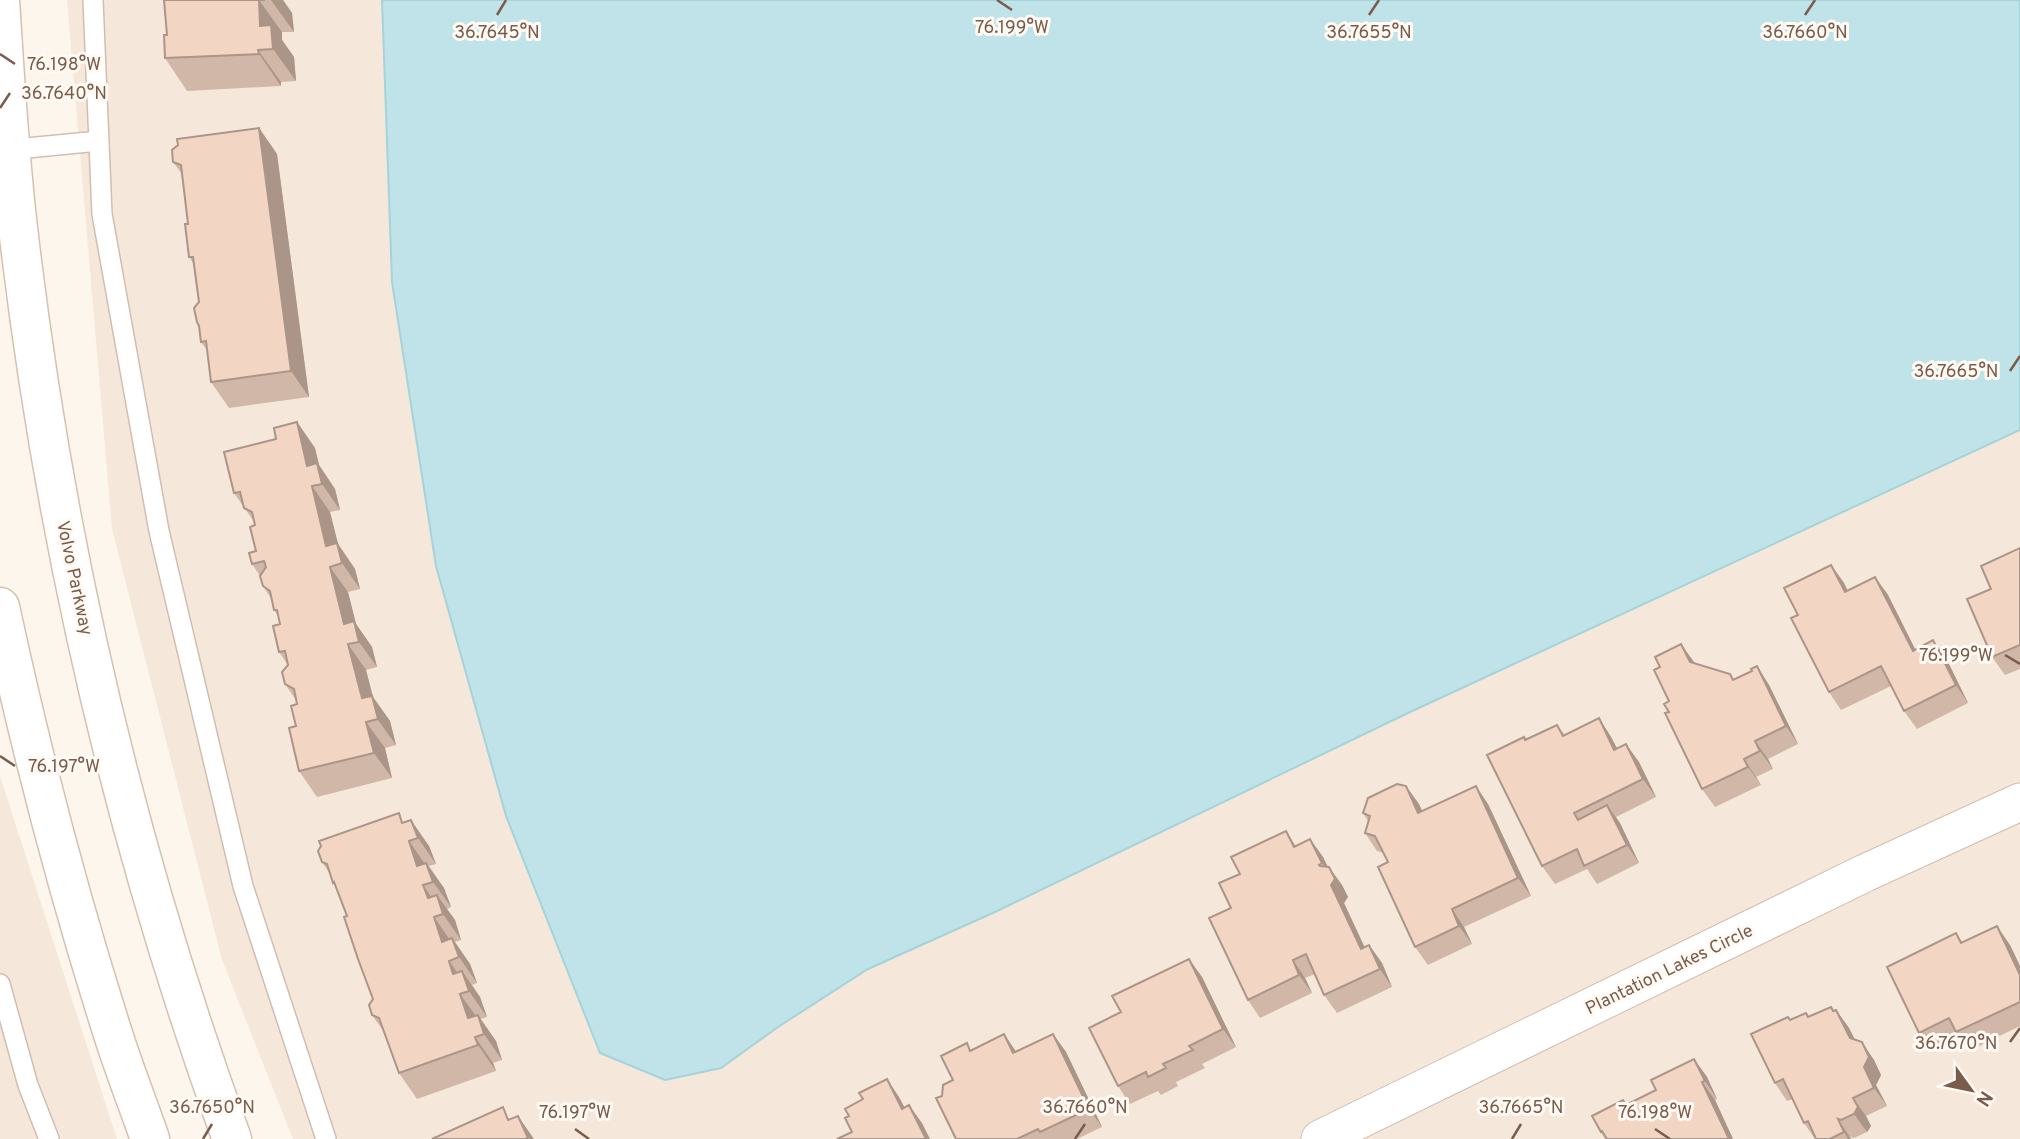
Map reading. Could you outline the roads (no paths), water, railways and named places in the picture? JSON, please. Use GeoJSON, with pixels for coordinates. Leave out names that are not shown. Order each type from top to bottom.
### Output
{"type":"FeatureCollection","features":[{"type":"Feature","properties":{"kind":"main road","name":"Volvo Parkway"},"geometry":{"type":"LineString","coordinates":[[0,0],[5,150],[46,431],[79,603],[112,745],[153,900],[200,1052],[232,1139]]}},
{"type":"Feature","properties":{"kind":"main road"},"geometry":{"type":"LineString","coordinates":[[0,607],[25,723],[67,882],[113,1036],[150,1139]]}},
{"type":"Feature","properties":{"kind":"street","name":"Plantation Lakes Circle"},"geometry":{"type":"LineString","coordinates":[[1320,1139],[1866,873],[2020,802]]}},
{"type":"Feature","properties":{"kind":"lane"},"geometry":{"type":"LineString","coordinates":[[93,0],[102,214],[162,544],[243,886],[326,1139]]}},
{"type":"Feature","properties":{"kind":"lane"},"geometry":{"type":"LineString","coordinates":[[5,150],[99,141]]}},
{"type":"Feature","properties":{"kind":"lane"},"geometry":{"type":"LineString","coordinates":[[0,984],[28,1085],[49,1139]]}},
{"type":"Feature","properties":{"kind":"water"},"geometry":{"type":"Polygon","coordinates":[[[382,0],[2020,0],[2020,430],[1408,713],[995,912],[868,969],[778,1027],[721,1068],[665,1080],[600,1053],[506,816],[436,566],[392,282],[382,0]]]}}]}
